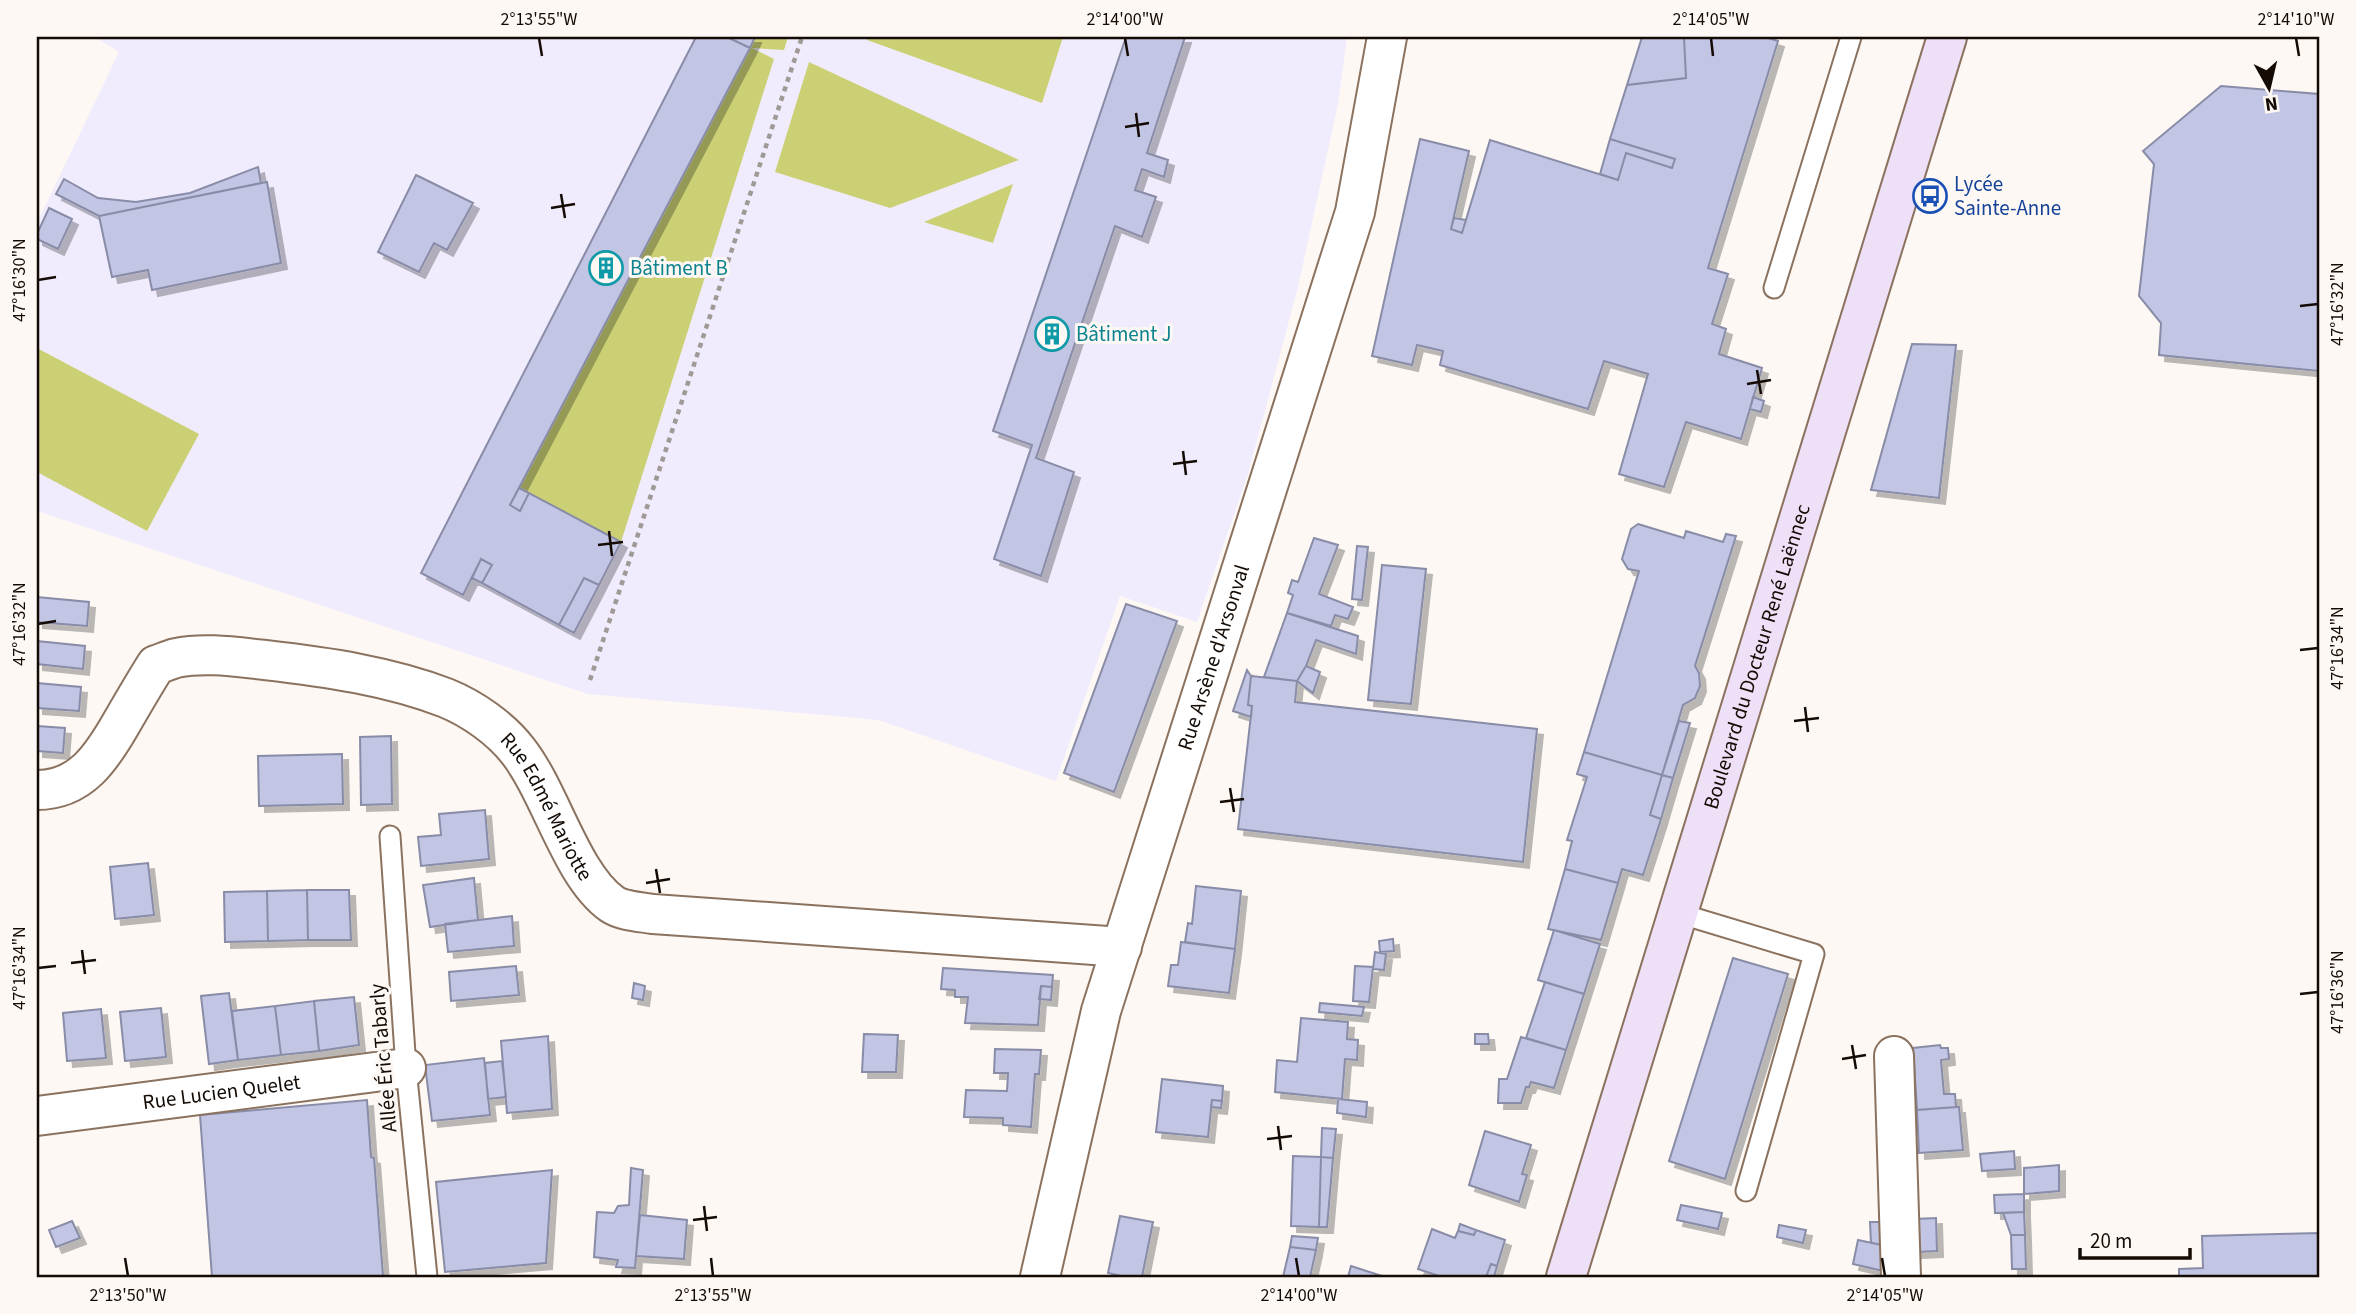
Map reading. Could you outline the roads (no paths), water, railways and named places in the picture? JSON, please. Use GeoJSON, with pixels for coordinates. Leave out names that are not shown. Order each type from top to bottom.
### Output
{"type":"FeatureCollection","features":[{"type":"Feature","properties":{"kind":"street","name":"Rue Arsène d'Arsonval"},"geometry":{"type":"LineString","coordinates":[[1040,1277],[1101,1011],[1355,212],[1387,37]]}},
{"type":"Feature","properties":{"kind":"street","name":"Boulevard du Docteur René Laënnec"},"geometry":{"type":"LineString","coordinates":[[1566,1277],[1947,37]]}},
{"type":"Feature","properties":{"kind":"street","name":"Rue Edmé Mariotte"},"geometry":{"type":"LineString","coordinates":[[37,790],[66,785],[86,774],[102,757],[156,665],[176,658],[219,655],[309,665],[397,683],[448,699],[483,718],[518,751],[549,802],[589,879],[614,906],[653,914],[1122,947]]}},
{"type":"Feature","properties":{"kind":"street"},"geometry":{"type":"LineString","coordinates":[[1895,1056],[1901,1277]]}},
{"type":"Feature","properties":{"kind":"street","name":"Rue Lucien Quelet"},"geometry":{"type":"LineString","coordinates":[[37,1116],[406,1068]]}},
{"type":"Feature","properties":{"kind":"lane"},"geometry":{"type":"LineString","coordinates":[[1774,288],[1851,37]]}},
{"type":"Feature","properties":{"kind":"lane","name":"Allée Éric Tabarly"},"geometry":{"type":"LineString","coordinates":[[390,835],[406,1068],[427,1277]]}},
{"type":"Feature","properties":{"kind":"lane"},"geometry":{"type":"LineString","coordinates":[[1678,913],[1814,954],[1746,1191]]}},
{"type":"Feature","properties":{"kind":"place","name":"Lycée Sainte-Anne"},"geometry":{"type":"Point","coordinates":[1930,196]}},
{"type":"Feature","properties":{"kind":"place","name":"Bâtiment B"},"geometry":{"type":"Point","coordinates":[606,268]}},
{"type":"Feature","properties":{"kind":"place","name":"Bâtiment J"},"geometry":{"type":"Point","coordinates":[1052,334]}}]}
